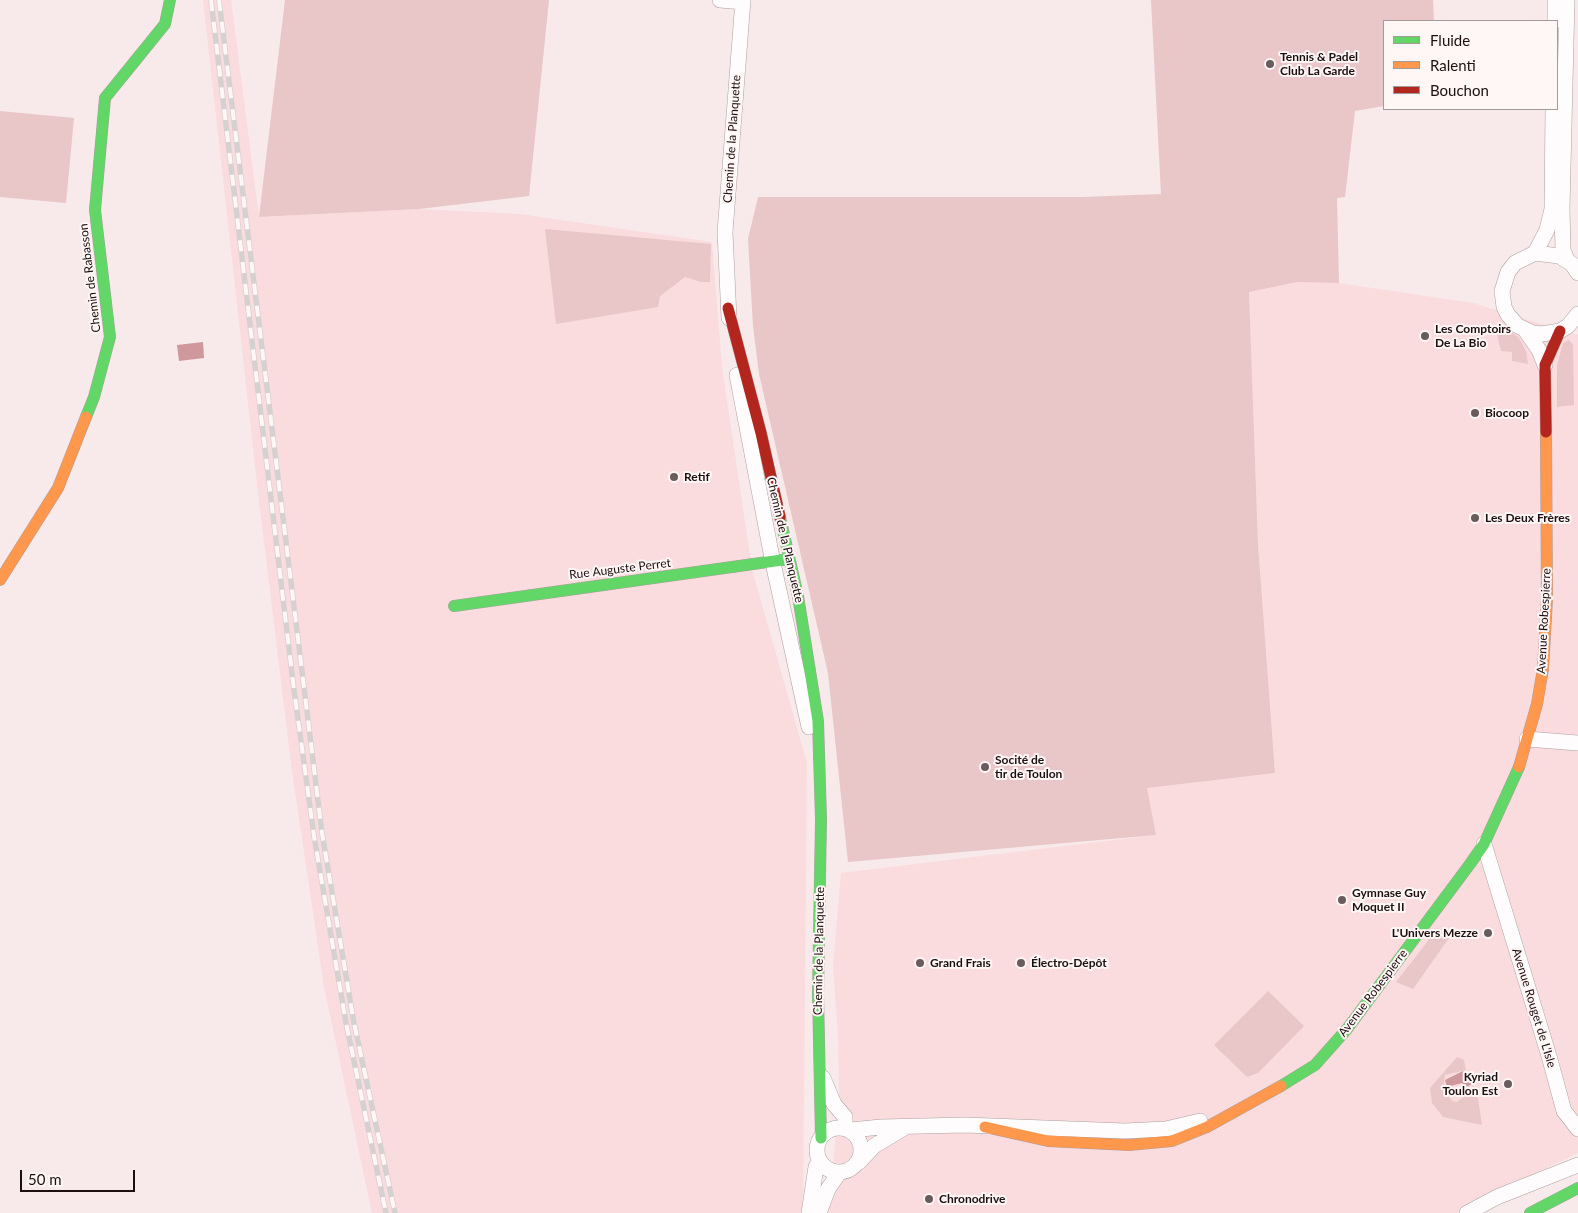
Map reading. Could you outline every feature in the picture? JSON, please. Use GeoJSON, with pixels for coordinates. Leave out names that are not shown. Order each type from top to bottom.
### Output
{"type":"FeatureCollection","features":[{"type":"Feature","properties":{"kind":"street","name":"Chemin de Rabasson"},"geometry":{"type":"LineString","coordinates":[[0,580],[58,488],[94,397],[110,337],[95,210],[105,98],[165,24],[170,0]]}},
{"type":"Feature","properties":{"kind":"street"},"geometry":{"type":"LineString","coordinates":[[720,0],[743,1]]}},
{"type":"Feature","properties":{"kind":"street"},"geometry":{"type":"LineString","coordinates":[[1554,20],[1555,0]]}},
{"type":"Feature","properties":{"kind":"street"},"geometry":{"type":"LineString","coordinates":[[1567,0],[1562,209],[1564,250],[1575,268]]}},
{"type":"Feature","properties":{"kind":"street","name":"Chemin de la Planquette"},"geometry":{"type":"LineString","coordinates":[[743,1],[725,232],[728,308],[738,388],[773,563],[819,775]]}},
{"type":"Feature","properties":{"kind":"street"},"geometry":{"type":"LineString","coordinates":[[1553,110],[1552,209],[1547,230],[1535,253],[1552,253],[1575,268]]}},
{"type":"Feature","properties":{"kind":"street","name":"Avenue Robespierre"},"geometry":{"type":"LineString","coordinates":[[1535,253],[1515,263],[1508,272],[1502,291],[1504,307],[1508,314],[1525,330],[1536,346],[1545,365]]}},
{"type":"Feature","properties":{"kind":"street","name":"Chemin de la Planquette"},"geometry":{"type":"LineString","coordinates":[[728,308],[761,433],[789,559],[812,676],[820,738],[820,1138]]}},
{"type":"Feature","properties":{"kind":"street"},"geometry":{"type":"LineString","coordinates":[[1525,330],[1542,334],[1560,331],[1568,326],[1578,314]]}},
{"type":"Feature","properties":{"kind":"street","name":"Avenue Robespierre"},"geometry":{"type":"LineString","coordinates":[[848,1129],[965,1125],[1154,1130],[1225,1116],[1295,1079],[1315,1065],[1352,1022],[1484,844],[1518,770],[1538,695],[1546,639],[1545,365],[1560,331]]}},
{"type":"Feature","properties":{"kind":"street","name":"Rue Auguste Perret"},"geometry":{"type":"LineString","coordinates":[[454,606],[773,563],[789,559]]}},
{"type":"Feature","properties":{"kind":"street"},"geometry":{"type":"LineString","coordinates":[[1527,739],[1578,743]]}},
{"type":"Feature","properties":{"kind":"street","name":"Avenue Rouget de L'Isle"},"geometry":{"type":"LineString","coordinates":[[1484,844],[1494,884],[1550,1056],[1564,1111],[1578,1129]]}},
{"type":"Feature","properties":{"kind":"street","name":"Avenue Rouget de L'Isle"},"geometry":{"type":"LineString","coordinates":[[1470,864],[1485,872],[1494,884]]}},
{"type":"Feature","properties":{"kind":"street","name":"Chemin de la Planquette"},"geometry":{"type":"LineString","coordinates":[[819,1067],[834,1104],[845,1117],[848,1129]]}},
{"type":"Feature","properties":{"kind":"street"},"geometry":{"type":"LineString","coordinates":[[819,1213],[828,1189],[839,1173],[858,1164],[862,1149],[856,1135],[848,1129],[834,1128],[820,1138],[817,1149],[820,1161],[826,1168],[839,1173]]}},
{"type":"Feature","properties":{"kind":"street","name":"Avenue Robespierre"},"geometry":{"type":"LineString","coordinates":[[858,1164],[874,1146],[906,1128]]}},
{"type":"Feature","properties":{"kind":"street"},"geometry":{"type":"LineString","coordinates":[[809,1213],[815,1173],[820,1161]]}},
{"type":"Feature","properties":{"kind":"street"},"geometry":{"type":"LineString","coordinates":[[1468,1213],[1498,1197],[1578,1164]]}},
{"type":"Feature","properties":{"kind":"street"},"geometry":{"type":"LineString","coordinates":[[1530,1213],[1578,1188]]}},
{"type":"Feature","properties":{"kind":"shaded area"},"geometry":{"type":"Polygon","coordinates":[[[203,0],[231,0],[259,217],[419,209],[520,214],[712,242],[722,367],[752,569],[807,763],[803,1213],[372,1213],[324,987],[292,771],[259,501],[203,0]]]}},
{"type":"Feature","properties":{"kind":"shaded area"},"geometry":{"type":"Polygon","coordinates":[[[285,0],[549,0],[529,196],[419,209],[259,217],[285,0]]]}},
{"type":"Feature","properties":{"kind":"shaded area"},"geometry":{"type":"Polygon","coordinates":[[[1151,0],[1433,0],[1434,20],[1383,20],[1383,106],[1355,111],[1345,197],[1337,198],[1339,283],[1297,282],[1249,292],[1258,544],[1275,773],[1147,788],[1156,835],[848,862],[828,673],[759,374],[753,326],[748,239],[758,197],[1082,197],[1161,194],[1151,0]]]}},
{"type":"Feature","properties":{"kind":"shaded area"},"geometry":{"type":"Polygon","coordinates":[[[0,111],[74,118],[66,203],[0,197],[0,111]]]}},
{"type":"Feature","properties":{"kind":"shaded area"},"geometry":{"type":"Polygon","coordinates":[[[545,229],[711,244],[710,282],[701,282],[685,277],[660,296],[658,307],[556,324],[545,229]]]}},
{"type":"Feature","properties":{"kind":"shaded area"},"geometry":{"type":"Polygon","coordinates":[[[1297,282],[1339,283],[1473,303],[1578,335],[1578,1153],[1532,1175],[1477,1213],[829,1213],[839,1095],[838,1034],[833,966],[841,873],[1156,835],[1146,788],[1275,773],[1258,544],[1249,291],[1297,282]]]}},
{"type":"Feature","properties":{"kind":"shaded area"},"geometry":{"type":"Polygon","coordinates":[[[1504,326],[1519,338],[1526,351],[1528,364],[1512,361],[1512,352],[1501,351],[1496,330],[1504,326]]]}},
{"type":"Feature","properties":{"kind":"shaded area"},"geometry":{"type":"Polygon","coordinates":[[[1569,340],[1573,345],[1574,405],[1557,407],[1557,365],[1563,343],[1569,340]]]}},
{"type":"Feature","properties":{"kind":"shaded area"},"geometry":{"type":"Polygon","coordinates":[[[203,342],[204,358],[179,361],[177,345],[203,342]]]}},
{"type":"Feature","properties":{"kind":"shaded area"},"geometry":{"type":"Polygon","coordinates":[[[1438,928],[1449,938],[1413,989],[1396,982],[1438,928]]]}},
{"type":"Feature","properties":{"kind":"shaded area"},"geometry":{"type":"Polygon","coordinates":[[[1268,991],[1304,1026],[1258,1073],[1247,1077],[1214,1045],[1268,991]]]}},
{"type":"Feature","properties":{"kind":"shaded area"},"geometry":{"type":"Polygon","coordinates":[[[1457,1057],[1464,1060],[1466,1070],[1445,1075],[1443,1089],[1452,1101],[1457,1102],[1472,1090],[1477,1092],[1482,1125],[1443,1117],[1432,1103],[1430,1088],[1457,1057]]]}},
{"type":"Feature","properties":{"kind":"shaded area"},"geometry":{"type":"Polygon","coordinates":[[[1463,1071],[1470,1076],[1471,1085],[1465,1087],[1462,1083],[1447,1087],[1445,1080],[1463,1071]]]}},
{"type":"Feature","properties":{"kind":"railway"},"geometry":{"type":"LineString","coordinates":[[211,0],[294,690],[314,836],[346,1023],[386,1213]]}},
{"type":"Feature","properties":{"kind":"railway"},"geometry":{"type":"LineString","coordinates":[[219,0],[322,833],[354,1023],[395,1213]]}},
{"type":"Feature","properties":{"kind":"traffic: fast"},"geometry":{"type":"LineString","coordinates":[[86,417],[94,397],[110,337],[95,210],[105,98],[165,24],[170,0]]}},
{"type":"Feature","properties":{"kind":"traffic: fast"},"geometry":{"type":"LineString","coordinates":[[780,517],[798,596],[818,721],[821,819],[818,994],[821,1138]]}},
{"type":"Feature","properties":{"kind":"traffic: fast"},"geometry":{"type":"LineString","coordinates":[[454,606],[789,559]]}},
{"type":"Feature","properties":{"kind":"traffic: fast"},"geometry":{"type":"LineString","coordinates":[[1281,1086],[1315,1065],[1347,1029],[1484,844],[1519,767]]}},
{"type":"Feature","properties":{"kind":"traffic: fast"},"geometry":{"type":"LineString","coordinates":[[1530,1213],[1578,1188]]}},
{"type":"Feature","properties":{"kind":"traffic: slow"},"geometry":{"type":"LineString","coordinates":[[0,580],[58,488],[86,417]]}},
{"type":"Feature","properties":{"kind":"traffic: slow"},"geometry":{"type":"LineString","coordinates":[[1519,767],[1537,704],[1543,669],[1547,599],[1546,432]]}},
{"type":"Feature","properties":{"kind":"traffic: slow"},"geometry":{"type":"LineString","coordinates":[[985,1127],[1048,1141],[1129,1145],[1172,1141],[1207,1127],[1281,1086]]}},
{"type":"Feature","properties":{"kind":"traffic: jam"},"geometry":{"type":"LineString","coordinates":[[728,308],[761,433],[780,517]]}},
{"type":"Feature","properties":{"kind":"traffic: jam"},"geometry":{"type":"LineString","coordinates":[[1546,432],[1545,365],[1560,331]]}},
{"type":"Feature","properties":{"kind":"place","name":"Tennis & Padel Club La Garde"},"geometry":{"type":"Point","coordinates":[1270,64]}},
{"type":"Feature","properties":{"kind":"place","name":"Les Comptoirs De La Bio"},"geometry":{"type":"Point","coordinates":[1425,336]}},
{"type":"Feature","properties":{"kind":"place","name":"Biocoop"},"geometry":{"type":"Point","coordinates":[1475,413]}},
{"type":"Feature","properties":{"kind":"place","name":"Retif"},"geometry":{"type":"Point","coordinates":[674,477]}},
{"type":"Feature","properties":{"kind":"place","name":"Les Deux Frères"},"geometry":{"type":"Point","coordinates":[1475,518]}},
{"type":"Feature","properties":{"kind":"place","name":"Socité de tir de Toulon"},"geometry":{"type":"Point","coordinates":[985,767]}},
{"type":"Feature","properties":{"kind":"place","name":"Gymnase Guy Moquet II"},"geometry":{"type":"Point","coordinates":[1342,900]}},
{"type":"Feature","properties":{"kind":"place","name":"L'Univers Mezze"},"geometry":{"type":"Point","coordinates":[1488,933]}},
{"type":"Feature","properties":{"kind":"place","name":"Grand Frais"},"geometry":{"type":"Point","coordinates":[920,963]}},
{"type":"Feature","properties":{"kind":"place","name":"Électro-Dépôt"},"geometry":{"type":"Point","coordinates":[1021,963]}},
{"type":"Feature","properties":{"kind":"place","name":"Kyriad Toulon Est"},"geometry":{"type":"Point","coordinates":[1508,1084]}},
{"type":"Feature","properties":{"kind":"place","name":"Chronodrive"},"geometry":{"type":"Point","coordinates":[929,1199]}}]}
